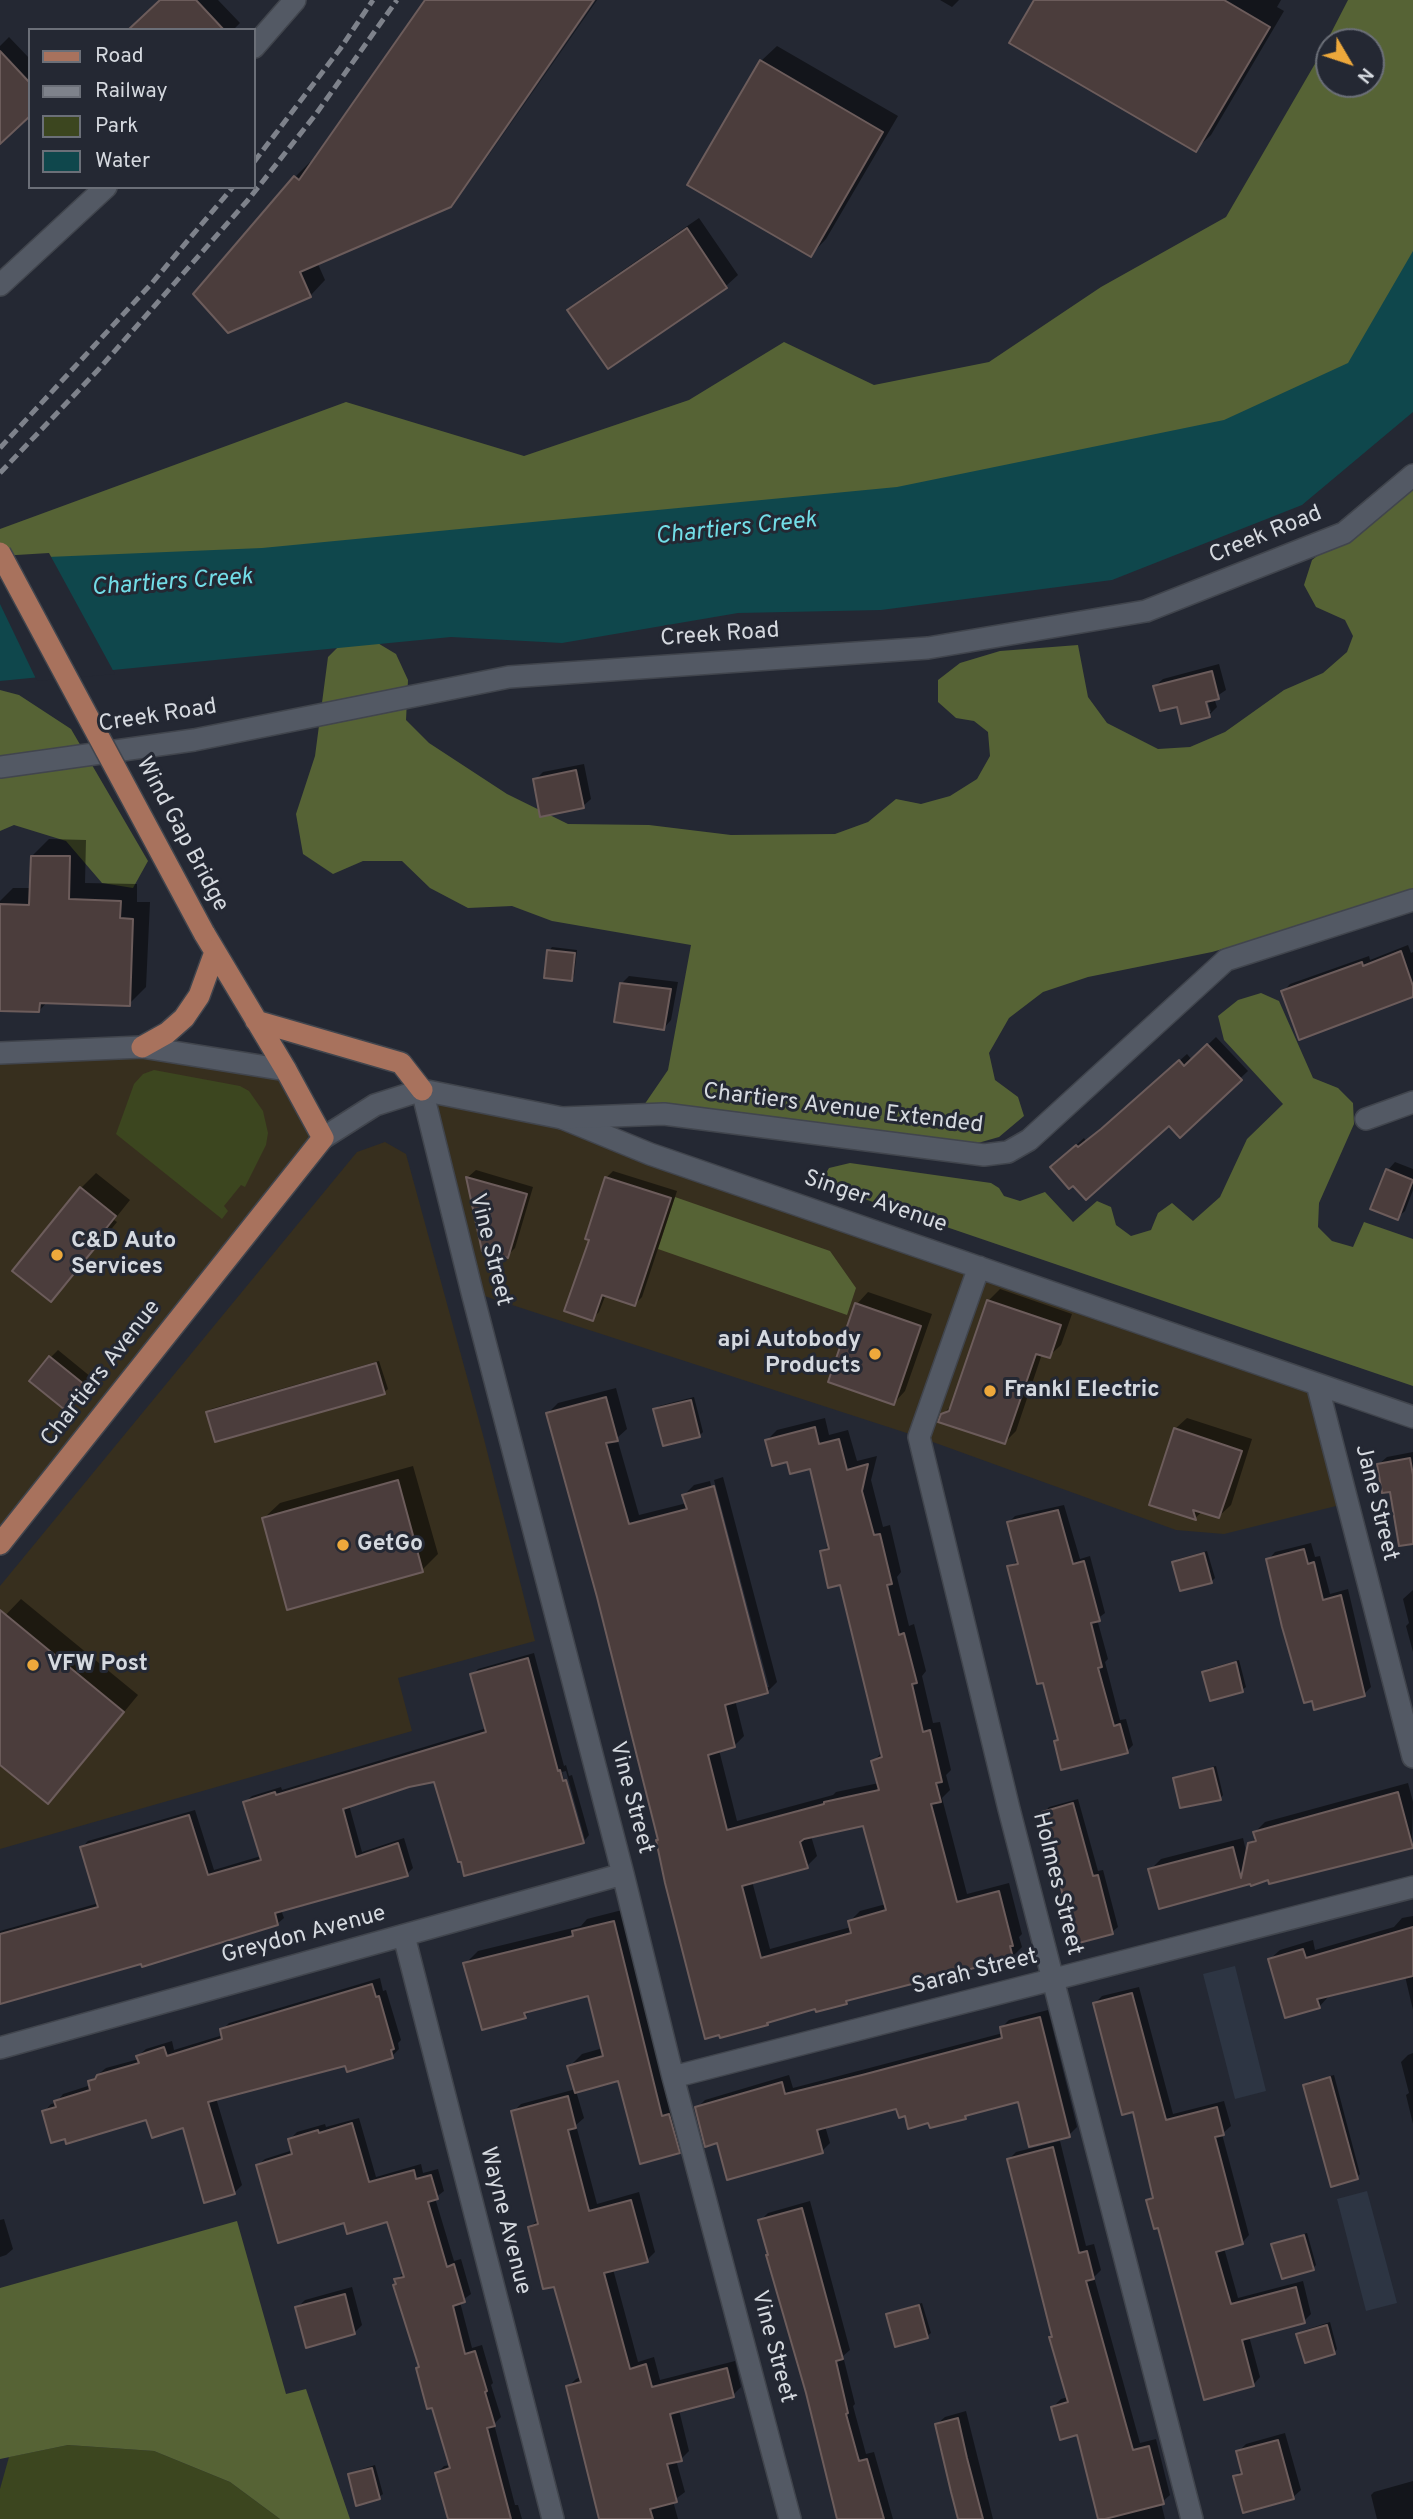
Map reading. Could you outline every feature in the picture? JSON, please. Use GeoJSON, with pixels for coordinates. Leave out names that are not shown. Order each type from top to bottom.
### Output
{"type":"FeatureCollection","features":[{"type":"Feature","properties":{"kind":"main road","name":"Wind Gap Bridge"},"geometry":{"type":"LineString","coordinates":[[0,553],[210,943],[323,1138]]}},
{"type":"Feature","properties":{"kind":"main road"},"geometry":{"type":"LineString","coordinates":[[142,1047],[167,1033],[184,1018],[198,996],[210,943]]}},
{"type":"Feature","properties":{"kind":"main road"},"geometry":{"type":"LineString","coordinates":[[256,1021],[401,1063],[422,1090]]}},
{"type":"Feature","properties":{"kind":"main road","name":"Chartiers Avenue"},"geometry":{"type":"LineString","coordinates":[[0,1544],[323,1138]]}},
{"type":"Feature","properties":{"kind":"street"},"geometry":{"type":"LineString","coordinates":[[256,45],[295,0]]}},
{"type":"Feature","properties":{"kind":"street"},"geometry":{"type":"LineString","coordinates":[[0,285],[105,189]]}},
{"type":"Feature","properties":{"kind":"street","name":"Creek Road"},"geometry":{"type":"LineString","coordinates":[[0,768],[194,740],[509,677],[928,648],[1146,611],[1345,533],[1413,475]]}},
{"type":"Feature","properties":{"kind":"street","name":"Chartiers Avenue Extended"},"geometry":{"type":"LineString","coordinates":[[562,1118],[664,1114],[984,1155],[1008,1152],[1029,1140],[1226,960],[1413,900]]}},
{"type":"Feature","properties":{"kind":"street"},"geometry":{"type":"LineString","coordinates":[[0,1053],[142,1047],[286,1070]]}},
{"type":"Feature","properties":{"kind":"street","name":"Singer Avenue"},"geometry":{"type":"LineString","coordinates":[[323,1138],[375,1105],[422,1090],[562,1118],[650,1154],[1413,1417]]}},
{"type":"Feature","properties":{"kind":"street","name":"Vine Street"},"geometry":{"type":"LineString","coordinates":[[422,1090],[673,2077],[790,2519]]}},
{"type":"Feature","properties":{"kind":"street"},"geometry":{"type":"LineString","coordinates":[[1366,1119],[1413,1102]]}},
{"type":"Feature","properties":{"kind":"street","name":"Holmes Street"},"geometry":{"type":"LineString","coordinates":[[979,1266],[919,1437],[1192,2519]]}},
{"type":"Feature","properties":{"kind":"street","name":"Jane Street"},"geometry":{"type":"LineString","coordinates":[[1317,1384],[1413,1757]]}},
{"type":"Feature","properties":{"kind":"street","name":"Greydon Avenue"},"geometry":{"type":"LineString","coordinates":[[0,2048],[623,1874]]}},
{"type":"Feature","properties":{"kind":"street","name":"Sarah Street"},"geometry":{"type":"LineString","coordinates":[[673,2077],[1413,1887]]}},
{"type":"Feature","properties":{"kind":"street","name":"Wayne Avenue"},"geometry":{"type":"LineString","coordinates":[[404,1936],[553,2519]]}},
{"type":"Feature","properties":{"kind":"shaded area"},"geometry":{"type":"Polygon","coordinates":[[[1348,0],[1413,0],[1413,339],[1227,504],[13,592],[0,550],[0,529],[346,402],[524,456],[689,400],[784,342],[874,385],[989,362],[1101,287],[1226,217],[1315,64],[1315,98],[1385,98],[1385,28],[1334,28],[1348,0]]]}},
{"type":"Feature","properties":{"kind":"shaded area"},"geometry":{"type":"Polygon","coordinates":[[[1413,479],[1413,891],[1384,903],[1212,952],[1088,977],[1043,992],[1009,1018],[989,1053],[995,1080],[1018,1097],[1024,1116],[999,1137],[971,1145],[642,1108],[668,1070],[691,945],[552,921],[512,906],[468,908],[430,888],[402,861],[363,861],[333,874],[303,854],[296,814],[315,756],[328,657],[343,642],[366,636],[396,654],[408,680],[406,720],[429,743],[507,794],[568,824],[649,825],[731,835],[835,834],[868,822],[896,799],[921,804],[950,796],[977,779],[990,756],[988,732],[974,721],[956,718],[938,702],[938,680],[960,663],[1000,651],[1078,645],[1088,697],[1107,723],[1158,749],[1190,747],[1225,732],[1284,690],[1323,673],[1347,652],[1353,636],[1345,620],[1316,607],[1304,585],[1312,560],[1413,479]]]}},
{"type":"Feature","properties":{"kind":"shaded area"},"geometry":{"type":"Polygon","coordinates":[[[0,690],[19,695],[71,729],[148,861],[133,888],[102,883],[66,841],[14,825],[0,831],[0,690]]]}},
{"type":"Feature","properties":{"kind":"shaded area"},"geometry":{"type":"Polygon","coordinates":[[[1261,993],[1279,1001],[1313,1078],[1338,1088],[1353,1103],[1354,1124],[1319,1203],[1318,1227],[1332,1241],[1353,1247],[1364,1222],[1413,1239],[1413,1386],[832,1188],[826,1183],[825,1175],[829,1168],[850,1163],[991,1183],[999,1188],[1004,1196],[1020,1201],[1045,1192],[1073,1222],[1097,1201],[1111,1207],[1116,1225],[1131,1236],[1151,1230],[1158,1213],[1172,1203],[1193,1221],[1220,1197],[1247,1139],[1283,1104],[1224,1040],[1218,1016],[1238,1000],[1261,993]]]}},
{"type":"Feature","properties":{"kind":"shaded area"},"geometry":{"type":"Polygon","coordinates":[[[142,1047],[286,1070],[323,1138],[0,1544],[0,1053],[142,1047]]]}},
{"type":"Feature","properties":{"kind":"shaded area"},"geometry":{"type":"Polygon","coordinates":[[[422,1090],[562,1118],[1317,1384],[1348,1503],[1224,1534],[1176,1530],[919,1437],[472,1292],[422,1090]]]}},
{"type":"Feature","properties":{"kind":"shaded area"},"geometry":{"type":"Polygon","coordinates":[[[385,1142],[406,1154],[484,1439],[535,1641],[398,1678],[412,1731],[0,1849],[0,1586],[357,1152],[385,1142]]]}},
{"type":"Feature","properties":{"kind":"shaded area"},"geometry":{"type":"Polygon","coordinates":[[[675,1197],[830,1251],[856,1288],[847,1315],[658,1249],[675,1197]]]}},
{"type":"Feature","properties":{"kind":"shaded area"},"geometry":{"type":"Polygon","coordinates":[[[1235,1966],[1266,2091],[1235,2099],[1203,1974],[1235,1966]]]}},
{"type":"Feature","properties":{"kind":"shaded area"},"geometry":{"type":"Polygon","coordinates":[[[1367,2191],[1397,2303],[1366,2311],[1337,2199],[1367,2191]]]}},
{"type":"Feature","properties":{"kind":"shaded area"},"geometry":{"type":"Polygon","coordinates":[[[237,2221],[286,2394],[306,2389],[350,2519],[280,2519],[230,2482],[154,2451],[68,2445],[0,2459],[0,2288],[237,2221]]]}},
{"type":"Feature","properties":{"kind":"green space"},"geometry":{"type":"Polygon","coordinates":[[[154,1070],[240,1086],[249,1091],[263,1111],[268,1133],[266,1145],[245,1187],[241,1185],[224,1206],[228,1211],[222,1219],[116,1134],[134,1084],[143,1074],[154,1070]]]}},
{"type":"Feature","properties":{"kind":"green space"},"geometry":{"type":"Polygon","coordinates":[[[68,2445],[154,2451],[230,2482],[280,2519],[0,2519],[0,2489],[9,2457],[68,2445]]]}},
{"type":"Feature","properties":{"kind":"water","name":"Chartiers Creek"},"geometry":{"type":"Polygon","coordinates":[[[1413,251],[1413,412],[1302,505],[1112,580],[881,610],[738,613],[562,643],[451,637],[0,681],[0,559],[262,548],[897,487],[1224,420],[1348,363],[1413,251]]]}},
{"type":"Feature","properties":{"kind":"pier"},"geometry":{"type":"Polygon","coordinates":[[[49,553],[115,674],[37,681],[0,604],[0,556],[49,553]]]}},
{"type":"Feature","properties":{"kind":"building"},"geometry":{"type":"Polygon","coordinates":[[[160,0],[196,0],[222,28],[130,28],[160,0]]]}},
{"type":"Feature","properties":{"kind":"building"},"geometry":{"type":"Polygon","coordinates":[[[425,0],[594,0],[451,207],[300,272],[311,297],[228,333],[193,294],[294,176],[299,180],[425,0]]]}},
{"type":"Feature","properties":{"kind":"building"},"geometry":{"type":"Polygon","coordinates":[[[1034,0],[1224,0],[1270,27],[1196,152],[1009,43],[1034,0]]]}},
{"type":"Feature","properties":{"kind":"building"},"geometry":{"type":"Polygon","coordinates":[[[0,51],[28,81],[28,118],[0,144],[0,51]]]}},
{"type":"Feature","properties":{"kind":"building"},"geometry":{"type":"Polygon","coordinates":[[[760,60],[883,132],[811,257],[687,185],[760,60]]]}},
{"type":"Feature","properties":{"kind":"building"},"geometry":{"type":"Polygon","coordinates":[[[687,228],[727,288],[608,369],[567,310],[687,228]]]}},
{"type":"Feature","properties":{"kind":"building"},"geometry":{"type":"Polygon","coordinates":[[[1212,671],[1219,699],[1206,702],[1210,717],[1181,724],[1177,707],[1160,711],[1153,686],[1212,671]]]}},
{"type":"Feature","properties":{"kind":"building"},"geometry":{"type":"Polygon","coordinates":[[[576,770],[584,808],[540,817],[533,779],[576,770]]]}},
{"type":"Feature","properties":{"kind":"building"},"geometry":{"type":"Polygon","coordinates":[[[31,856],[70,856],[69,899],[121,901],[120,918],[133,919],[130,1006],[40,1003],[39,1012],[0,1011],[0,904],[29,905],[31,856]]]}},
{"type":"Feature","properties":{"kind":"building"},"geometry":{"type":"Polygon","coordinates":[[[547,950],[575,953],[572,981],[544,978],[547,950]]]}},
{"type":"Feature","properties":{"kind":"building"},"geometry":{"type":"Polygon","coordinates":[[[1401,951],[1413,986],[1413,997],[1299,1040],[1281,991],[1362,962],[1363,966],[1401,951]]]}},
{"type":"Feature","properties":{"kind":"building"},"geometry":{"type":"Polygon","coordinates":[[[620,983],[671,989],[664,1030],[614,1022],[620,983]]]}},
{"type":"Feature","properties":{"kind":"building"},"geometry":{"type":"Polygon","coordinates":[[[1207,1044],[1242,1080],[1180,1138],[1169,1126],[1086,1200],[1073,1186],[1069,1189],[1050,1167],[1076,1145],[1078,1147],[1101,1129],[1179,1060],[1184,1066],[1207,1044]]]}},
{"type":"Feature","properties":{"kind":"building"},"geometry":{"type":"Polygon","coordinates":[[[1386,1169],[1413,1180],[1398,1220],[1370,1209],[1386,1169]]]}},
{"type":"Feature","properties":{"kind":"building"},"geometry":{"type":"Polygon","coordinates":[[[466,1177],[527,1194],[508,1258],[482,1251],[466,1177]]]}},
{"type":"Feature","properties":{"kind":"building"},"geometry":{"type":"Polygon","coordinates":[[[605,1177],[671,1198],[635,1306],[602,1295],[593,1321],[564,1311],[589,1240],[585,1239],[605,1177]]]}},
{"type":"Feature","properties":{"kind":"building","name":"C&D Auto Services"},"geometry":{"type":"Polygon","coordinates":[[[80,1187],[116,1216],[100,1236],[103,1238],[51,1302],[12,1271],[80,1187]]]}},
{"type":"Feature","properties":{"kind":"building","name":"Frankl Electric"},"geometry":{"type":"Polygon","coordinates":[[[987,1300],[1061,1325],[1050,1358],[1036,1354],[1005,1444],[938,1422],[941,1414],[949,1411],[987,1300]]]}},
{"type":"Feature","properties":{"kind":"building","name":"api Autobody Products"},"geometry":{"type":"Polygon","coordinates":[[[855,1303],[921,1326],[894,1405],[828,1382],[855,1303]]]}},
{"type":"Feature","properties":{"kind":"building"},"geometry":{"type":"Polygon","coordinates":[[[49,1356],[85,1385],[65,1410],[29,1381],[49,1356]]]}},
{"type":"Feature","properties":{"kind":"building"},"geometry":{"type":"Polygon","coordinates":[[[376,1363],[385,1394],[215,1442],[206,1412],[376,1363]]]}},
{"type":"Feature","properties":{"kind":"building"},"geometry":{"type":"Polygon","coordinates":[[[606,1397],[618,1441],[606,1443],[629,1524],[687,1509],[682,1495],[714,1486],[768,1693],[725,1705],[735,1747],[708,1755],[727,1830],[824,1802],[879,1790],[871,1761],[882,1757],[840,1585],[828,1588],[820,1551],[829,1549],[810,1469],[790,1474],[787,1462],[772,1466],[765,1440],[815,1427],[819,1444],[839,1439],[847,1470],[868,1464],[862,1491],[874,1535],[880,1534],[892,1584],[887,1585],[899,1635],[904,1633],[917,1683],[912,1684],[923,1732],[930,1730],[942,1782],[936,1783],[941,1802],[931,1804],[957,1902],[999,1891],[1013,1946],[1010,1946],[1013,1958],[846,2001],[847,2004],[816,2012],[815,2009],[720,2038],[719,2035],[705,2039],[597,1597],[546,1413],[606,1397]],[[863,1826],[804,1839],[800,1842],[808,1868],[742,1886],[761,1958],[851,1933],[848,1921],[886,1910],[863,1826]]]}},
{"type":"Feature","properties":{"kind":"building"},"geometry":{"type":"Polygon","coordinates":[[[691,1400],[700,1437],[663,1446],[653,1409],[691,1400]]]}},
{"type":"Feature","properties":{"kind":"building"},"geometry":{"type":"Polygon","coordinates":[[[1174,1428],[1242,1451],[1219,1518],[1193,1510],[1196,1520],[1149,1505],[1174,1428]]]}},
{"type":"Feature","properties":{"kind":"building"},"geometry":{"type":"Polygon","coordinates":[[[1410,1458],[1413,1475],[1413,1544],[1399,1546],[1390,1492],[1382,1493],[1377,1464],[1410,1458]]]}},
{"type":"Feature","properties":{"kind":"building","name":"GetGo"},"geometry":{"type":"Polygon","coordinates":[[[398,1480],[423,1572],[287,1610],[262,1518],[398,1480]]]}},
{"type":"Feature","properties":{"kind":"building"},"geometry":{"type":"Polygon","coordinates":[[[1058,1510],[1073,1564],[1084,1561],[1100,1621],[1091,1623],[1102,1667],[1098,1668],[1114,1726],[1120,1724],[1128,1753],[1061,1770],[1054,1741],[1058,1740],[1043,1683],[1037,1684],[1007,1566],[1018,1564],[1007,1522],[1058,1510]]]}},
{"type":"Feature","properties":{"kind":"building"},"geometry":{"type":"Polygon","coordinates":[[[1304,1549],[1308,1564],[1314,1562],[1323,1600],[1341,1595],[1365,1696],[1314,1710],[1312,1701],[1304,1703],[1266,1559],[1304,1549]]]}},
{"type":"Feature","properties":{"kind":"building"},"geometry":{"type":"Polygon","coordinates":[[[1204,1553],[1212,1583],[1180,1591],[1172,1562],[1204,1553]]]}},
{"type":"Feature","properties":{"kind":"building","name":"VFW Post"},"geometry":{"type":"Polygon","coordinates":[[[0,1610],[124,1712],[48,1804],[0,1765],[0,1610]]]}},
{"type":"Feature","properties":{"kind":"building"},"geometry":{"type":"Polygon","coordinates":[[[528,1658],[558,1771],[560,1770],[563,1781],[566,1780],[584,1843],[464,1876],[434,1782],[409,1787],[343,1809],[356,1857],[398,1843],[408,1876],[275,1913],[278,1925],[142,1967],[141,1964],[0,2004],[0,1934],[98,1907],[80,1847],[189,1815],[208,1875],[261,1860],[243,1802],[275,1792],[276,1795],[486,1732],[470,1674],[528,1658]]]}},
{"type":"Feature","properties":{"kind":"building"},"geometry":{"type":"Polygon","coordinates":[[[1236,1662],[1243,1692],[1210,1701],[1202,1672],[1236,1662]]]}},
{"type":"Feature","properties":{"kind":"building"},"geometry":{"type":"Polygon","coordinates":[[[1213,1768],[1221,1800],[1180,1808],[1173,1778],[1213,1768]]]}},
{"type":"Feature","properties":{"kind":"building"},"geometry":{"type":"Polygon","coordinates":[[[1398,1792],[1413,1848],[1269,1884],[1268,1880],[1251,1886],[1250,1884],[1159,1909],[1148,1869],[1233,1847],[1241,1878],[1248,1843],[1256,1841],[1253,1832],[1398,1792]]]}},
{"type":"Feature","properties":{"kind":"building"},"geometry":{"type":"Polygon","coordinates":[[[1073,1803],[1093,1876],[1098,1875],[1113,1934],[1075,1944],[1042,1812],[1073,1803]]]}},
{"type":"Feature","properties":{"kind":"building"},"geometry":{"type":"Polygon","coordinates":[[[614,1921],[662,2116],[669,2114],[680,2153],[640,2164],[618,2081],[575,2093],[567,2066],[603,2056],[588,1996],[524,2013],[526,2018],[482,2030],[463,1963],[573,1936],[572,1931],[614,1921]]]}},
{"type":"Feature","properties":{"kind":"building"},"geometry":{"type":"Polygon","coordinates":[[[1413,1927],[1413,1976],[1317,1999],[1320,2008],[1285,2018],[1268,1959],[1303,1949],[1306,1958],[1413,1927]]]}},
{"type":"Feature","properties":{"kind":"building"},"geometry":{"type":"Polygon","coordinates":[[[372,1984],[376,1997],[379,1996],[394,2049],[391,2050],[393,2058],[347,2072],[345,2066],[208,2102],[235,2194],[204,2203],[183,2128],[152,2138],[146,2120],[66,2144],[65,2139],[51,2143],[42,2111],[56,2107],[54,2101],[90,2090],[88,2081],[95,2079],[97,2075],[139,2063],[136,2056],[164,2047],[167,2056],[222,2039],[220,2029],[372,1984]]]}},
{"type":"Feature","properties":{"kind":"building"},"geometry":{"type":"Polygon","coordinates":[[[1132,1993],[1166,2120],[1217,2107],[1224,2135],[1215,2137],[1243,2244],[1216,2252],[1231,2304],[1296,2287],[1305,2323],[1242,2340],[1254,2386],[1204,2400],[1158,2228],[1154,2229],[1146,2200],[1153,2198],[1133,2112],[1122,2115],[1093,2003],[1132,1993]]]}},
{"type":"Feature","properties":{"kind":"building"},"geometry":{"type":"Polygon","coordinates":[[[1040,2017],[1070,2137],[1029,2147],[1018,2102],[930,2128],[928,2123],[908,2129],[905,2116],[899,2118],[896,2109],[817,2130],[823,2153],[727,2180],[717,2143],[705,2147],[695,2107],[782,2082],[785,2094],[862,2075],[1002,2038],[1000,2027],[1040,2017]]]}},
{"type":"Feature","properties":{"kind":"building"},"geometry":{"type":"Polygon","coordinates":[[[1330,2077],[1358,2179],[1331,2187],[1303,2085],[1330,2077]]]}},
{"type":"Feature","properties":{"kind":"building"},"geometry":{"type":"Polygon","coordinates":[[[568,2096],[576,2128],[568,2130],[589,2211],[631,2200],[648,2262],[604,2273],[630,2369],[646,2364],[652,2387],[727,2368],[734,2397],[670,2414],[682,2461],[667,2464],[677,2502],[650,2509],[653,2519],[599,2519],[566,2386],[581,2382],[554,2287],[543,2289],[528,2227],[538,2224],[511,2111],[568,2096]]]}},
{"type":"Feature","properties":{"kind":"building"},"geometry":{"type":"Polygon","coordinates":[[[352,2123],[369,2182],[414,2170],[416,2179],[431,2175],[438,2199],[428,2202],[447,2267],[454,2264],[465,2302],[453,2306],[465,2354],[475,2351],[487,2391],[485,2392],[495,2426],[487,2428],[511,2519],[448,2519],[435,2473],[450,2468],[432,2408],[427,2409],[416,2368],[419,2367],[393,2285],[396,2284],[394,2279],[404,2277],[387,2222],[347,2234],[344,2223],[278,2243],[256,2165],[292,2154],[288,2139],[352,2123]]]}},
{"type":"Feature","properties":{"kind":"building"},"geometry":{"type":"Polygon","coordinates":[[[1053,2147],[1079,2253],[1087,2251],[1094,2279],[1086,2281],[1133,2450],[1149,2446],[1164,2504],[1105,2519],[1098,2519],[1077,2435],[1060,2440],[1051,2407],[1068,2402],[1049,2337],[1052,2337],[1007,2159],[1053,2147]]]}},
{"type":"Feature","properties":{"kind":"building"},"geometry":{"type":"Polygon","coordinates":[[[802,2208],[843,2359],[836,2361],[848,2413],[846,2414],[859,2461],[867,2459],[884,2519],[837,2519],[806,2393],[766,2255],[758,2220],[802,2208]]]}},
{"type":"Feature","properties":{"kind":"building"},"geometry":{"type":"Polygon","coordinates":[[[1304,2235],[1314,2270],[1282,2279],[1271,2244],[1304,2235]]]}},
{"type":"Feature","properties":{"kind":"building"},"geometry":{"type":"Polygon","coordinates":[[[345,2294],[355,2334],[306,2348],[295,2307],[345,2294]]]}},
{"type":"Feature","properties":{"kind":"building"},"geometry":{"type":"Polygon","coordinates":[[[919,2305],[928,2338],[895,2347],[886,2314],[919,2305]]]}},
{"type":"Feature","properties":{"kind":"building"},"geometry":{"type":"Polygon","coordinates":[[[1327,2325],[1335,2354],[1305,2363],[1296,2334],[1327,2325]]]}},
{"type":"Feature","properties":{"kind":"building"},"geometry":{"type":"Polygon","coordinates":[[[958,2418],[983,2519],[958,2519],[951,2492],[935,2424],[958,2418]]]}},
{"type":"Feature","properties":{"kind":"building"},"geometry":{"type":"Polygon","coordinates":[[[1278,2440],[1294,2499],[1243,2513],[1233,2476],[1242,2474],[1236,2451],[1278,2440]]]}},
{"type":"Feature","properties":{"kind":"building"},"geometry":{"type":"Polygon","coordinates":[[[372,2468],[380,2499],[356,2506],[348,2474],[372,2468]]]}},
{"type":"Feature","properties":{"kind":"railway"},"geometry":{"type":"LineString","coordinates":[[256,159],[340,49],[373,0]]}},
{"type":"Feature","properties":{"kind":"railway"},"geometry":{"type":"LineString","coordinates":[[0,473],[98,370],[248,200],[316,114],[397,0]]}},
{"type":"Feature","properties":{"kind":"railway"},"geometry":{"type":"LineString","coordinates":[[0,448],[152,283],[231,189]]}},
{"type":"Feature","properties":{"kind":"place","name":"C&D Auto Services"},"geometry":{"type":"Point","coordinates":[57,1255]}},
{"type":"Feature","properties":{"kind":"place","name":"api Autobody Products"},"geometry":{"type":"Point","coordinates":[875,1354]}},
{"type":"Feature","properties":{"kind":"place","name":"Frankl Electric"},"geometry":{"type":"Point","coordinates":[990,1391]}},
{"type":"Feature","properties":{"kind":"place","name":"GetGo"},"geometry":{"type":"Point","coordinates":[343,1545]}},
{"type":"Feature","properties":{"kind":"place","name":"VFW Post"},"geometry":{"type":"Point","coordinates":[33,1665]}}]}
